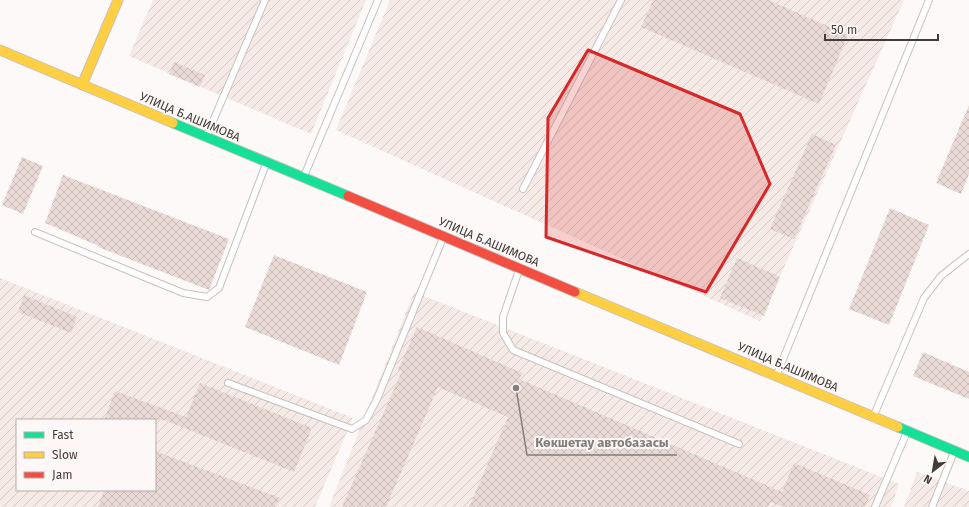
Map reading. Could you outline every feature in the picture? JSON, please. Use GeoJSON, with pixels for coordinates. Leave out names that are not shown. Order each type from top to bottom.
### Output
{"type":"FeatureCollection","features":[{"type":"Feature","properties":{"kind":"street"},"geometry":{"type":"LineString","coordinates":[[82,85],[118,0]]}},
{"type":"Feature","properties":{"kind":"street","name":"УЛИЦА Б.АШИМОВА"},"geometry":{"type":"LineString","coordinates":[[0,50],[969,457]]}},
{"type":"Feature","properties":{"kind":"lane"},"geometry":{"type":"LineString","coordinates":[[207,137],[265,0]]}},
{"type":"Feature","properties":{"kind":"lane"},"geometry":{"type":"LineString","coordinates":[[303,177],[378,0]]}},
{"type":"Feature","properties":{"kind":"lane"},"geometry":{"type":"LineString","coordinates":[[523,189],[622,0]]}},
{"type":"Feature","properties":{"kind":"lane"},"geometry":{"type":"LineString","coordinates":[[776,376],[929,0]]}},
{"type":"Feature","properties":{"kind":"lane"},"geometry":{"type":"LineString","coordinates":[[35,232],[183,293],[207,297],[219,288],[267,162]]}},
{"type":"Feature","properties":{"kind":"lane"},"geometry":{"type":"LineString","coordinates":[[228,383],[352,429],[366,420],[377,399],[444,236]]}},
{"type":"Feature","properties":{"kind":"lane"},"geometry":{"type":"LineString","coordinates":[[873,416],[924,298],[941,276],[969,254]]}},
{"type":"Feature","properties":{"kind":"lane"},"geometry":{"type":"LineString","coordinates":[[520,268],[503,317],[503,333],[513,350],[739,444]]}},
{"type":"Feature","properties":{"kind":"lane"},"geometry":{"type":"LineString","coordinates":[[875,507],[908,431]]}},
{"type":"Feature","properties":{"kind":"lane"},"geometry":{"type":"LineString","coordinates":[[932,507],[955,451]]}},
{"type":"Feature","properties":{"kind":"highlighted area"},"geometry":{"type":"Polygon","coordinates":[[[588,50],[740,114],[770,184],[706,292],[546,237],[548,118],[588,50]]]}},
{"type":"Feature","properties":{"kind":"shaded area"},"geometry":{"type":"Polygon","coordinates":[[[153,0],[366,0],[311,134],[129,56],[153,0]]]}},
{"type":"Feature","properties":{"kind":"shaded area"},"geometry":{"type":"Polygon","coordinates":[[[390,0],[904,0],[760,321],[336,130],[390,0]]]}},
{"type":"Feature","properties":{"kind":"shaded area"},"geometry":{"type":"Polygon","coordinates":[[[0,278],[353,418],[315,507],[0,507],[0,278]]]}},
{"type":"Feature","properties":{"kind":"shaded area"},"geometry":{"type":"Polygon","coordinates":[[[414,292],[899,484],[891,507],[329,507],[414,292]]]}},
{"type":"Feature","properties":{"kind":"shaded area"},"geometry":{"type":"Polygon","coordinates":[[[917,472],[969,491],[969,507],[904,507],[917,472]]]}},
{"type":"Feature","properties":{"kind":"building"},"geometry":{"type":"Polygon","coordinates":[[[653,0],[768,0],[848,35],[819,104],[641,27],[653,0]]]}},
{"type":"Feature","properties":{"kind":"building"},"geometry":{"type":"Polygon","coordinates":[[[174,62],[205,75],[200,87],[169,74],[174,62]]]}},
{"type":"Feature","properties":{"kind":"building"},"geometry":{"type":"Polygon","coordinates":[[[969,105],[969,174],[961,194],[936,183],[969,105]]]}},
{"type":"Feature","properties":{"kind":"building"},"geometry":{"type":"Polygon","coordinates":[[[812,134],[836,145],[794,239],[770,229],[812,134]]]}},
{"type":"Feature","properties":{"kind":"building"},"geometry":{"type":"Polygon","coordinates":[[[22,157],[43,166],[23,214],[2,205],[22,157]]]}},
{"type":"Feature","properties":{"kind":"building"},"geometry":{"type":"Polygon","coordinates":[[[63,175],[229,239],[209,290],[98,247],[99,246],[45,223],[63,175]]]}},
{"type":"Feature","properties":{"kind":"building"},"geometry":{"type":"Polygon","coordinates":[[[890,208],[929,225],[889,325],[849,309],[890,208]]]}},
{"type":"Feature","properties":{"kind":"building"},"geometry":{"type":"Polygon","coordinates":[[[274,255],[367,292],[339,365],[245,327],[274,255]]]}},
{"type":"Feature","properties":{"kind":"building"},"geometry":{"type":"Polygon","coordinates":[[[737,258],[780,277],[764,316],[720,298],[737,258]]]}},
{"type":"Feature","properties":{"kind":"building"},"geometry":{"type":"Polygon","coordinates":[[[24,295],[77,317],[71,333],[18,312],[24,295]]]}},
{"type":"Feature","properties":{"kind":"building"},"geometry":{"type":"Polygon","coordinates":[[[417,327],[522,373],[519,379],[782,492],[794,463],[870,495],[865,507],[783,507],[771,502],[768,507],[469,507],[508,417],[438,387],[386,507],[342,507],[402,371],[398,370],[417,327]]]}},
{"type":"Feature","properties":{"kind":"building"},"geometry":{"type":"Polygon","coordinates":[[[923,352],[969,372],[969,399],[913,376],[923,352]]]}},
{"type":"Feature","properties":{"kind":"building"},"geometry":{"type":"Polygon","coordinates":[[[200,383],[312,428],[294,472],[164,420],[104,419],[115,391],[186,417],[200,383]]]}},
{"type":"Feature","properties":{"kind":"building"},"geometry":{"type":"Polygon","coordinates":[[[156,451],[280,498],[276,507],[98,507],[104,491],[156,491],[156,451]]]}},
{"type":"Feature","properties":{"kind":"traffic: fast"},"geometry":{"type":"LineString","coordinates":[[173,123],[348,196]]}},
{"type":"Feature","properties":{"kind":"traffic: fast"},"geometry":{"type":"LineString","coordinates":[[898,427],[969,457]]}},
{"type":"Feature","properties":{"kind":"traffic: slow"},"geometry":{"type":"LineString","coordinates":[[82,85],[118,0]]}},
{"type":"Feature","properties":{"kind":"traffic: slow"},"geometry":{"type":"LineString","coordinates":[[0,50],[173,123]]}},
{"type":"Feature","properties":{"kind":"traffic: slow"},"geometry":{"type":"LineString","coordinates":[[575,292],[898,427]]}},
{"type":"Feature","properties":{"kind":"traffic: jam"},"geometry":{"type":"LineString","coordinates":[[348,196],[575,292]]}},
{"type":"Feature","properties":{"kind":"place","name":"Көкшетау автобазасы"},"geometry":{"type":"Point","coordinates":[516,388]}}]}
